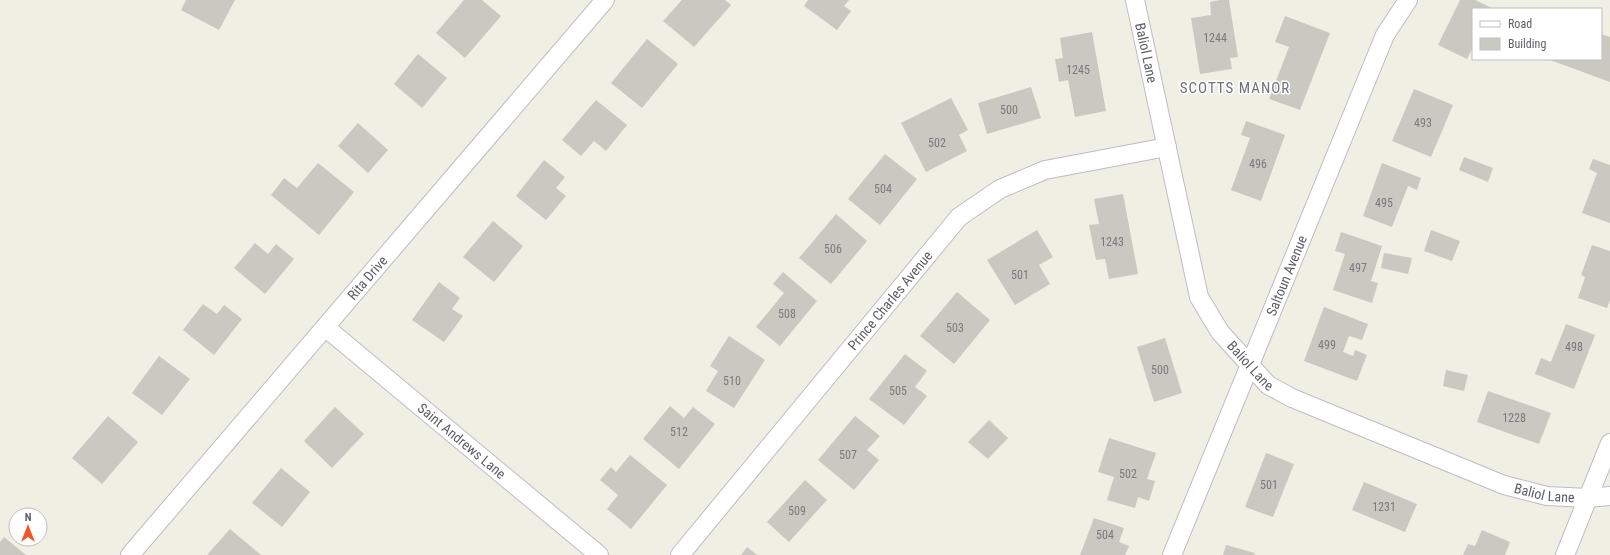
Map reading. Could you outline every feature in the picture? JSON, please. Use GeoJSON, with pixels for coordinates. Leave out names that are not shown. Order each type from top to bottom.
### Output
{"type":"FeatureCollection","features":[{"type":"Feature","properties":{"kind":"street","name":"Rita Drive"},"geometry":{"type":"LineString","coordinates":[[130,555],[605,0]]}},
{"type":"Feature","properties":{"kind":"street","name":"Baliol Lane"},"geometry":{"type":"LineString","coordinates":[[1135,0],[1199,297],[1220,332],[1268,385],[1292,398],[1504,485],[1548,496],[1588,498],[1610,496]]}},
{"type":"Feature","properties":{"kind":"street","name":"Saltoun Avenue"},"geometry":{"type":"LineString","coordinates":[[1172,555],[1385,35],[1408,0]]}},
{"type":"Feature","properties":{"kind":"street","name":"Prince Charles Avenue"},"geometry":{"type":"LineString","coordinates":[[680,555],[959,217],[1000,189],[1046,170],[1167,147]]}},
{"type":"Feature","properties":{"kind":"street","name":"Saint Andrews Lane"},"geometry":{"type":"LineString","coordinates":[[325,327],[599,555]]}},
{"type":"Feature","properties":{"kind":"street"},"geometry":{"type":"LineString","coordinates":[[1565,555],[1610,443]]}},
{"type":"Feature","properties":{"kind":"building"},"geometry":{"type":"Polygon","coordinates":[[[186,0],[235,0],[219,30],[181,10],[186,0]]]}},
{"type":"Feature","properties":{"kind":"building"},"geometry":{"type":"Polygon","coordinates":[[[464,0],[482,0],[501,16],[465,58],[436,33],[464,0]]]}},
{"type":"Feature","properties":{"kind":"building"},"geometry":{"type":"Polygon","coordinates":[[[682,0],[725,0],[731,5],[694,47],[663,21],[682,0]]]}},
{"type":"Feature","properties":{"kind":"building"},"geometry":{"type":"Polygon","coordinates":[[[808,0],[849,0],[844,6],[851,11],[837,30],[804,6],[808,0]]]}},
{"type":"Feature","properties":{"kind":"building"},"geometry":{"type":"Polygon","coordinates":[[[1229,0],[1238,57],[1230,58],[1232,69],[1200,74],[1191,18],[1211,15],[1210,2],[1229,0]]]}},
{"type":"Feature","properties":{"kind":"building"},"geometry":{"type":"Polygon","coordinates":[[[1460,0],[1475,0],[1492,8],[1472,8],[1472,49],[1467,59],[1438,45],[1460,0]]]}},
{"type":"Feature","properties":{"kind":"building"},"geometry":{"type":"Polygon","coordinates":[[[1285,16],[1330,33],[1300,110],[1269,99],[1289,47],[1275,42],[1285,16]]]}},
{"type":"Feature","properties":{"kind":"building"},"geometry":{"type":"Polygon","coordinates":[[[1092,32],[1106,111],[1075,117],[1068,80],[1059,82],[1055,59],[1063,58],[1060,38],[1092,32]]]}},
{"type":"Feature","properties":{"kind":"building"},"geometry":{"type":"Polygon","coordinates":[[[1602,34],[1610,37],[1610,82],[1550,60],[1602,60],[1602,34]]]}},
{"type":"Feature","properties":{"kind":"building"},"geometry":{"type":"Polygon","coordinates":[[[647,39],[678,64],[642,108],[611,83],[647,39]]]}},
{"type":"Feature","properties":{"kind":"building"},"geometry":{"type":"Polygon","coordinates":[[[418,54],[447,78],[422,108],[394,84],[418,54]]]}},
{"type":"Feature","properties":{"kind":"building"},"geometry":{"type":"Polygon","coordinates":[[[1031,87],[1041,118],[987,134],[978,103],[1031,87]]]}},
{"type":"Feature","properties":{"kind":"building"},"geometry":{"type":"Polygon","coordinates":[[[1414,89],[1453,105],[1431,157],[1392,141],[1414,89]]]}},
{"type":"Feature","properties":{"kind":"building"},"geometry":{"type":"Polygon","coordinates":[[[951,98],[968,130],[959,135],[967,151],[926,172],[901,123],[951,98]]]}},
{"type":"Feature","properties":{"kind":"building"},"geometry":{"type":"Polygon","coordinates":[[[596,100],[627,125],[606,151],[594,141],[581,156],[562,140],[596,100]]]}},
{"type":"Feature","properties":{"kind":"building"},"geometry":{"type":"Polygon","coordinates":[[[1246,121],[1285,135],[1261,201],[1231,190],[1250,138],[1241,135],[1246,121]]]}},
{"type":"Feature","properties":{"kind":"building"},"geometry":{"type":"Polygon","coordinates":[[[358,123],[388,150],[368,173],[338,146],[358,123]]]}},
{"type":"Feature","properties":{"kind":"building"},"geometry":{"type":"Polygon","coordinates":[[[885,154],[917,179],[880,225],[848,199],[885,154]]]}},
{"type":"Feature","properties":{"kind":"building"},"geometry":{"type":"Polygon","coordinates":[[[1464,157],[1493,168],[1488,182],[1459,170],[1464,157]]]}},
{"type":"Feature","properties":{"kind":"building"},"geometry":{"type":"Polygon","coordinates":[[[1593,159],[1610,165],[1610,223],[1582,213],[1597,173],[1589,169],[1593,159]]]}},
{"type":"Feature","properties":{"kind":"building"},"geometry":{"type":"Polygon","coordinates":[[[544,160],[565,177],[556,188],[566,196],[546,220],[516,196],[544,160]]]}},
{"type":"Feature","properties":{"kind":"building"},"geometry":{"type":"Polygon","coordinates":[[[318,163],[354,192],[319,235],[271,195],[284,178],[297,188],[318,163]]]}},
{"type":"Feature","properties":{"kind":"building"},"geometry":{"type":"Polygon","coordinates":[[[1382,163],[1421,178],[1417,190],[1408,186],[1392,227],[1363,216],[1382,163]]]}},
{"type":"Feature","properties":{"kind":"building"},"geometry":{"type":"Polygon","coordinates":[[[1123,194],[1138,274],[1109,279],[1105,259],[1096,260],[1089,225],[1099,224],[1094,199],[1123,194]]]}},
{"type":"Feature","properties":{"kind":"building"},"geometry":{"type":"Polygon","coordinates":[[[836,214],[867,241],[831,284],[799,258],[836,214]]]}},
{"type":"Feature","properties":{"kind":"building"},"geometry":{"type":"Polygon","coordinates":[[[493,221],[523,246],[494,282],[463,257],[493,221]]]}},
{"type":"Feature","properties":{"kind":"building"},"geometry":{"type":"Polygon","coordinates":[[[1037,230],[1053,257],[1039,265],[1050,284],[1015,305],[987,260],[1037,230]]]}},
{"type":"Feature","properties":{"kind":"building"},"geometry":{"type":"Polygon","coordinates":[[[1431,230],[1460,241],[1452,261],[1424,251],[1431,230]]]}},
{"type":"Feature","properties":{"kind":"building"},"geometry":{"type":"Polygon","coordinates":[[[1341,232],[1382,246],[1371,281],[1378,283],[1372,303],[1333,290],[1345,254],[1335,251],[1341,232]]]}},
{"type":"Feature","properties":{"kind":"building"},"geometry":{"type":"Polygon","coordinates":[[[255,243],[268,254],[276,244],[294,259],[265,294],[234,268],[255,243]]]}},
{"type":"Feature","properties":{"kind":"building"},"geometry":{"type":"Polygon","coordinates":[[[1592,245],[1610,251],[1610,300],[1607,308],[1578,298],[1585,277],[1581,275],[1592,245]]]}},
{"type":"Feature","properties":{"kind":"building"},"geometry":{"type":"Polygon","coordinates":[[[1384,253],[1412,258],[1408,274],[1381,268],[1384,253]]]}},
{"type":"Feature","properties":{"kind":"building"},"geometry":{"type":"Polygon","coordinates":[[[783,272],[817,301],[780,346],[756,327],[784,293],[773,284],[783,272]]]}},
{"type":"Feature","properties":{"kind":"building"},"geometry":{"type":"Polygon","coordinates":[[[439,282],[460,298],[452,309],[463,316],[444,342],[412,320],[439,282]]]}},
{"type":"Feature","properties":{"kind":"building"},"geometry":{"type":"Polygon","coordinates":[[[957,292],[990,320],[954,364],[920,336],[957,292]]]}},
{"type":"Feature","properties":{"kind":"building"},"geometry":{"type":"Polygon","coordinates":[[[203,304],[217,314],[224,305],[242,319],[214,355],[183,330],[203,304]]]}},
{"type":"Feature","properties":{"kind":"building"},"geometry":{"type":"Polygon","coordinates":[[[1324,307],[1368,324],[1362,340],[1349,336],[1343,352],[1353,356],[1355,350],[1367,355],[1357,381],[1304,361],[1324,307]]]}},
{"type":"Feature","properties":{"kind":"building"},"geometry":{"type":"Polygon","coordinates":[[[1566,324],[1595,335],[1574,389],[1535,374],[1541,358],[1551,362],[1566,324]]]}},
{"type":"Feature","properties":{"kind":"building"},"geometry":{"type":"Polygon","coordinates":[[[729,336],[765,360],[734,408],[706,391],[718,371],[710,366],[729,336]]]}},
{"type":"Feature","properties":{"kind":"building"},"geometry":{"type":"Polygon","coordinates":[[[1165,338],[1182,393],[1154,402],[1137,347],[1165,338]]]}},
{"type":"Feature","properties":{"kind":"building"},"geometry":{"type":"Polygon","coordinates":[[[905,354],[927,371],[915,387],[927,396],[904,425],[869,399],[905,354]]]}},
{"type":"Feature","properties":{"kind":"building"},"geometry":{"type":"Polygon","coordinates":[[[159,356],[190,379],[162,415],[132,393],[159,356]]]}},
{"type":"Feature","properties":{"kind":"building"},"geometry":{"type":"Polygon","coordinates":[[[1446,370],[1468,375],[1464,391],[1443,386],[1446,370]]]}},
{"type":"Feature","properties":{"kind":"building"},"geometry":{"type":"Polygon","coordinates":[[[1488,391],[1551,413],[1539,444],[1477,422],[1488,391]]]}},
{"type":"Feature","properties":{"kind":"building"},"geometry":{"type":"Polygon","coordinates":[[[670,406],[684,418],[693,407],[715,424],[679,469],[643,439],[670,406]]]}},
{"type":"Feature","properties":{"kind":"building"},"geometry":{"type":"Polygon","coordinates":[[[335,407],[364,434],[332,468],[304,441],[335,407]]]}},
{"type":"Feature","properties":{"kind":"building"},"geometry":{"type":"Polygon","coordinates":[[[108,416],[138,442],[102,484],[72,458],[108,416]]]}},
{"type":"Feature","properties":{"kind":"building"},"geometry":{"type":"Polygon","coordinates":[[[855,416],[880,436],[867,450],[879,460],[854,490],[818,460],[855,416]]]}},
{"type":"Feature","properties":{"kind":"building"},"geometry":{"type":"Polygon","coordinates":[[[989,420],[1008,438],[988,459],[968,442],[989,420]]]}},
{"type":"Feature","properties":{"kind":"building"},"geometry":{"type":"Polygon","coordinates":[[[1109,438],[1156,453],[1147,479],[1155,481],[1149,501],[1138,497],[1135,508],[1107,500],[1114,477],[1098,472],[1109,438]]]}},
{"type":"Feature","properties":{"kind":"building"},"geometry":{"type":"Polygon","coordinates":[[[1266,453],[1294,464],[1273,517],[1245,507],[1266,453]]]}},
{"type":"Feature","properties":{"kind":"building"},"geometry":{"type":"Polygon","coordinates":[[[630,455],[667,485],[631,529],[607,509],[618,495],[600,480],[611,467],[616,472],[630,455]]]}},
{"type":"Feature","properties":{"kind":"building"},"geometry":{"type":"Polygon","coordinates":[[[281,468],[310,492],[282,527],[252,503],[281,468]]]}},
{"type":"Feature","properties":{"kind":"building"},"geometry":{"type":"Polygon","coordinates":[[[805,480],[827,500],[789,542],[767,522],[805,480]]]}},
{"type":"Feature","properties":{"kind":"building"},"geometry":{"type":"Polygon","coordinates":[[[1364,482],[1417,504],[1405,532],[1352,510],[1364,482]]]}},
{"type":"Feature","properties":{"kind":"building"},"geometry":{"type":"Polygon","coordinates":[[[1094,518],[1124,528],[1119,542],[1129,546],[1125,555],[1080,555],[1094,518]]]}},
{"type":"Feature","properties":{"kind":"building"},"geometry":{"type":"Polygon","coordinates":[[[230,529],[261,555],[207,555],[230,529]]]}},
{"type":"Feature","properties":{"kind":"building"},"geometry":{"type":"Polygon","coordinates":[[[1482,530],[1510,542],[1505,555],[1463,555],[1468,544],[1475,546],[1482,530]]]}},
{"type":"Feature","properties":{"kind":"building"},"geometry":{"type":"Polygon","coordinates":[[[4,537],[8,540],[8,547],[16,547],[26,555],[0,555],[0,542],[4,537]]]}},
{"type":"Feature","properties":{"kind":"building"},"geometry":{"type":"Polygon","coordinates":[[[1226,545],[1255,553],[1254,555],[1223,555],[1226,545]]]}},
{"type":"Feature","properties":{"kind":"building"},"geometry":{"type":"Polygon","coordinates":[[[747,547],[757,555],[741,555],[747,547]]]}},
{"type":"Feature","properties":{"kind":"district","name":"SCOTTS MANOR"},"geometry":{"type":"Point","coordinates":[1235,88]}}]}
